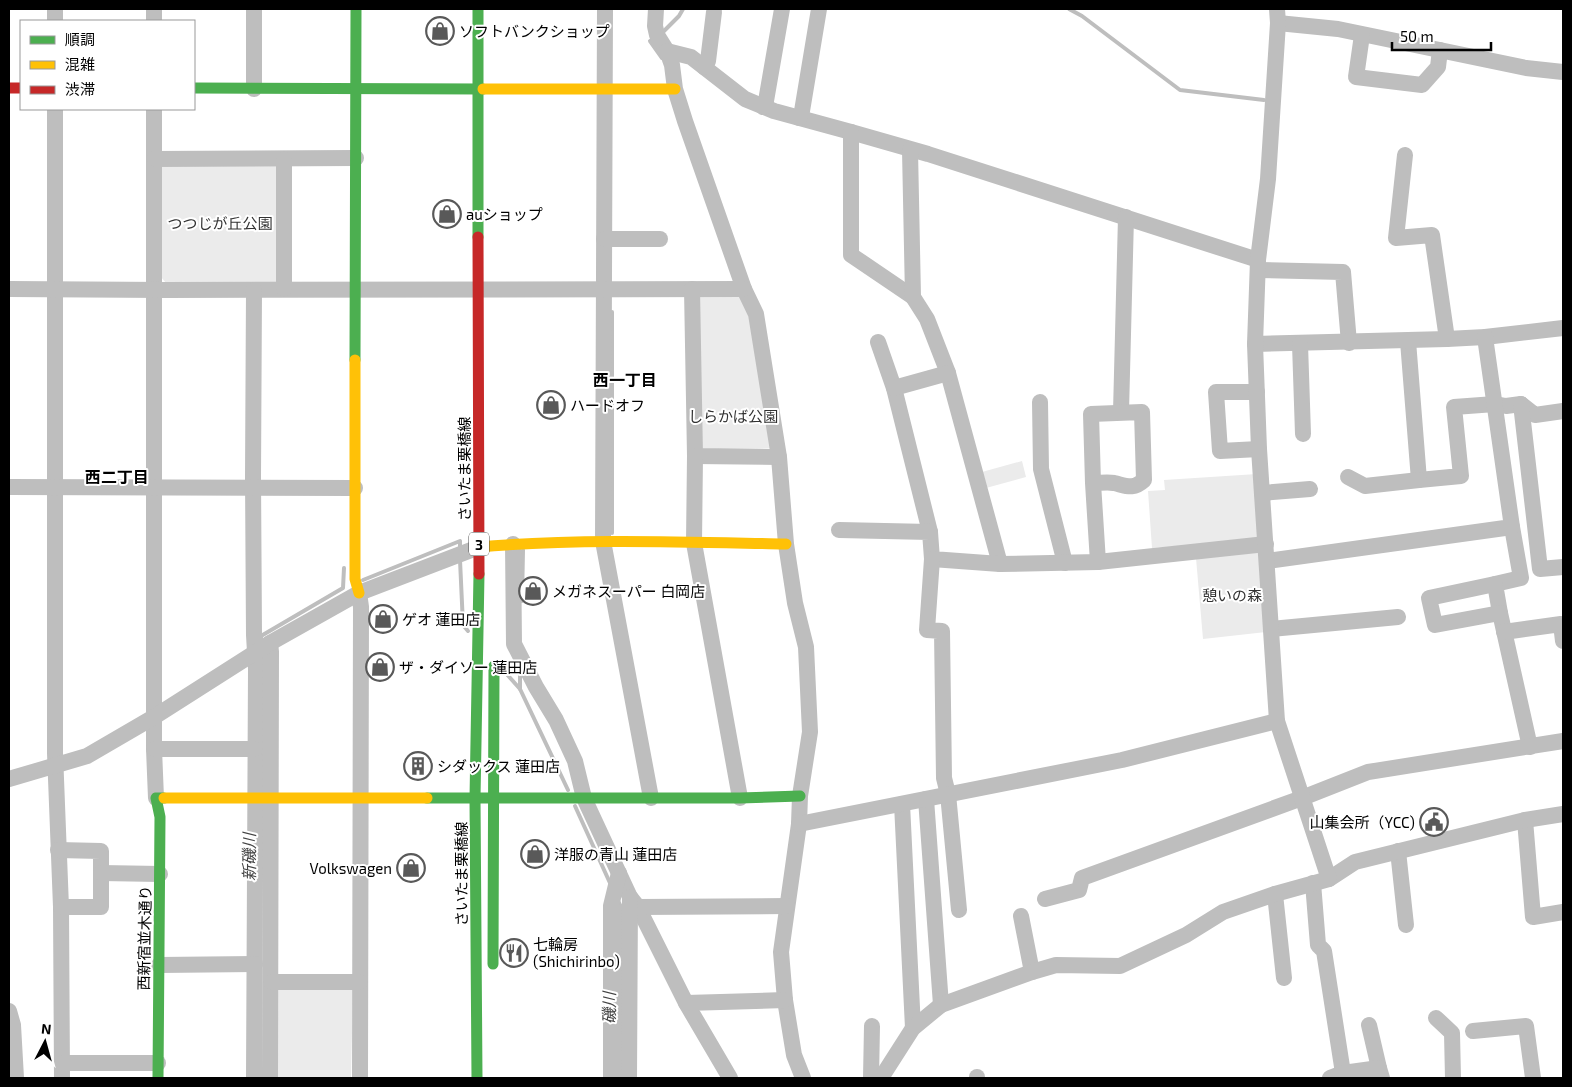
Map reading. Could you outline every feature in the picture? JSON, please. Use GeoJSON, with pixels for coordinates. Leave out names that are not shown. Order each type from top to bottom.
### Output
{"type":"FeatureCollection","features":[{"type":"Feature","properties":{"kind":"street"},"geometry":{"type":"LineString","coordinates":[[254,9],[254,89]]}},
{"type":"Feature","properties":{"kind":"street"},"geometry":{"type":"LineString","coordinates":[[356,9],[355,579],[361,606],[360,1078]]}},
{"type":"Feature","properties":{"kind":"street","name":"さいたま栗橋線"},"geometry":{"type":"LineString","coordinates":[[477,1078],[475,798],[490,546],[478,289],[478,9]]}},
{"type":"Feature","properties":{"kind":"street"},"geometry":{"type":"LineString","coordinates":[[605,9],[603,542],[651,798]]}},
{"type":"Feature","properties":{"kind":"street"},"geometry":{"type":"LineString","coordinates":[[656,9],[655,26],[657,35],[667,50],[672,65],[673,89],[744,289],[756,314],[779,457],[786,544],[795,604],[806,647],[810,732],[800,796],[799,824],[781,952],[785,1000],[794,1055],[803,1078]]}},
{"type":"Feature","properties":{"kind":"street"},"geometry":{"type":"LineString","coordinates":[[763,107],[766,101],[782,9]]}},
{"type":"Feature","properties":{"kind":"street"},"geometry":{"type":"LineString","coordinates":[[799,118],[802,111],[820,9]]}},
{"type":"Feature","properties":{"kind":"street"},"geometry":{"type":"LineString","coordinates":[[704,67],[708,60],[714,12]]}},
{"type":"Feature","properties":{"kind":"street"},"geometry":{"type":"LineString","coordinates":[[1329,879],[1277,721],[1259,449],[1255,344],[1258,265],[1268,179],[1277,16],[1526,68],[1563,72]]}},
{"type":"Feature","properties":{"kind":"street"},"geometry":{"type":"LineString","coordinates":[[1362,35],[1356,77],[1422,85],[1438,67],[1440,50]]}},
{"type":"Feature","properties":{"kind":"street"},"geometry":{"type":"LineString","coordinates":[[667,50],[691,57],[745,100],[763,107],[851,132],[1126,217],[1258,265],[1343,272],[1349,343]]}},
{"type":"Feature","properties":{"kind":"street"},"geometry":{"type":"LineString","coordinates":[[195,88],[673,89]]}},
{"type":"Feature","properties":{"kind":"street"},"geometry":{"type":"LineString","coordinates":[[55,110],[56,766],[61,906],[62,1071],[158,1071]]}},
{"type":"Feature","properties":{"kind":"street"},"geometry":{"type":"LineString","coordinates":[[154,110],[154,749],[156,798],[740,798],[800,796]]}},
{"type":"Feature","properties":{"kind":"street"},"geometry":{"type":"LineString","coordinates":[[851,132],[851,255],[913,297],[927,319],[948,373],[1000,564]]}},
{"type":"Feature","properties":{"kind":"street"},"geometry":{"type":"LineString","coordinates":[[910,150],[913,297]]}},
{"type":"Feature","properties":{"kind":"street"},"geometry":{"type":"LineString","coordinates":[[1405,155],[1396,238],[1432,235],[1447,339]]}},
{"type":"Feature","properties":{"kind":"street"},"geometry":{"type":"LineString","coordinates":[[155,159],[356,158]]}},
{"type":"Feature","properties":{"kind":"street"},"geometry":{"type":"LineString","coordinates":[[284,159],[284,289]]}},
{"type":"Feature","properties":{"kind":"street"},"geometry":{"type":"LineString","coordinates":[[1121,412],[1126,217]]}},
{"type":"Feature","properties":{"kind":"street"},"geometry":{"type":"LineString","coordinates":[[604,239],[660,240]]}},
{"type":"Feature","properties":{"kind":"street"},"geometry":{"type":"LineString","coordinates":[[9,289],[744,289]]}},
{"type":"Feature","properties":{"kind":"street"},"geometry":{"type":"LineString","coordinates":[[692,289],[694,543],[740,798]]}},
{"type":"Feature","properties":{"kind":"street"},"geometry":{"type":"LineString","coordinates":[[254,290],[255,749],[263,798],[271,982],[270,1078]]}},
{"type":"Feature","properties":{"kind":"street"},"geometry":{"type":"LineString","coordinates":[[1255,344],[1447,339],[1485,337],[1563,328]]}},
{"type":"Feature","properties":{"kind":"street"},"geometry":{"type":"LineString","coordinates":[[1485,337],[1520,578],[1429,598],[1435,625],[1500,613]]}},
{"type":"Feature","properties":{"kind":"street"},"geometry":{"type":"LineString","coordinates":[[1408,341],[1419,480]]}},
{"type":"Feature","properties":{"kind":"street"},"geometry":{"type":"LineString","coordinates":[[878,342],[894,388],[930,532],[932,558],[928,630],[942,631],[944,778],[948,794],[960,910]]}},
{"type":"Feature","properties":{"kind":"street"},"geometry":{"type":"LineString","coordinates":[[1300,344],[1303,434]]}},
{"type":"Feature","properties":{"kind":"street"},"geometry":{"type":"LineString","coordinates":[[894,388],[948,373]]}},
{"type":"Feature","properties":{"kind":"street"},"geometry":{"type":"LineString","coordinates":[[1257,392],[1216,392],[1220,451],[1259,449]]}},
{"type":"Feature","properties":{"kind":"street"},"geometry":{"type":"LineString","coordinates":[[1040,402],[1041,469],[1065,563]]}},
{"type":"Feature","properties":{"kind":"street"},"geometry":{"type":"LineString","coordinates":[[1521,404],[1540,569],[1563,567]]}},
{"type":"Feature","properties":{"kind":"street"},"geometry":{"type":"LineString","coordinates":[[1348,477],[1365,486],[1461,476],[1454,407],[1521,404],[1535,415],[1563,410]]}},
{"type":"Feature","properties":{"kind":"street"},"geometry":{"type":"LineString","coordinates":[[1093,483],[1113,483],[1124,487],[1138,486],[1144,480],[1142,412],[1092,414],[1093,483],[1098,562]]}},
{"type":"Feature","properties":{"kind":"street"},"geometry":{"type":"LineString","coordinates":[[694,456],[779,457]]}},
{"type":"Feature","properties":{"kind":"street"},"geometry":{"type":"LineString","coordinates":[[9,487],[355,488]]}},
{"type":"Feature","properties":{"kind":"street"},"geometry":{"type":"LineString","coordinates":[[1262,493],[1310,490]]}},
{"type":"Feature","properties":{"kind":"street"},"geometry":{"type":"LineString","coordinates":[[1267,561],[1512,527]]}},
{"type":"Feature","properties":{"kind":"street"},"geometry":{"type":"LineString","coordinates":[[839,530],[930,532]]}},
{"type":"Feature","properties":{"kind":"street"},"geometry":{"type":"LineString","coordinates":[[9,779],[87,756],[154,717],[270,642],[358,593],[490,546],[603,542],[786,544]]}},
{"type":"Feature","properties":{"kind":"street"},"geometry":{"type":"LineString","coordinates":[[513,544],[514,644],[556,720],[575,761],[584,798],[619,873],[686,1003],[730,1078]]}},
{"type":"Feature","properties":{"kind":"street"},"geometry":{"type":"LineString","coordinates":[[932,558],[1000,564],[1098,562],[1266,544]]}},
{"type":"Feature","properties":{"kind":"street"},"geometry":{"type":"LineString","coordinates":[[1496,584],[1500,613],[1530,747]]}},
{"type":"Feature","properties":{"kind":"street"},"geometry":{"type":"LineString","coordinates":[[1272,630],[1398,617]]}},
{"type":"Feature","properties":{"kind":"street"},"geometry":{"type":"LineString","coordinates":[[1504,632],[1561,624],[1563,641]]}},
{"type":"Feature","properties":{"kind":"street"},"geometry":{"type":"LineString","coordinates":[[254,1078],[255,964],[270,642]]}},
{"type":"Feature","properties":{"kind":"street"},"geometry":{"type":"LineString","coordinates":[[493,971],[494,652]]}},
{"type":"Feature","properties":{"kind":"street"},"geometry":{"type":"LineString","coordinates":[[799,824],[1122,760],[1277,721]]}},
{"type":"Feature","properties":{"kind":"street"},"geometry":{"type":"LineString","coordinates":[[1045,899],[1078,890],[1082,878],[1368,772],[1563,741]]}},
{"type":"Feature","properties":{"kind":"street"},"geometry":{"type":"LineString","coordinates":[[154,749],[255,749]]}},
{"type":"Feature","properties":{"kind":"street","name":"西新宿並木通り"},"geometry":{"type":"LineString","coordinates":[[156,798],[160,817],[158,1071]]}},
{"type":"Feature","properties":{"kind":"street"},"geometry":{"type":"LineString","coordinates":[[926,800],[941,1005]]}},
{"type":"Feature","properties":{"kind":"street"},"geometry":{"type":"LineString","coordinates":[[902,804],[913,1028]]}},
{"type":"Feature","properties":{"kind":"street"},"geometry":{"type":"LineString","coordinates":[[881,1078],[913,1028],[941,1005],[1056,965],[1120,966],[1186,934],[1223,912],[1275,894],[1329,879],[1355,862],[1525,820],[1563,814]]}},
{"type":"Feature","properties":{"kind":"street"},"geometry":{"type":"LineString","coordinates":[[1525,820],[1533,917],[1563,912]]}},
{"type":"Feature","properties":{"kind":"street"},"geometry":{"type":"LineString","coordinates":[[58,850],[101,851],[101,908],[61,906]]}},
{"type":"Feature","properties":{"kind":"street"},"geometry":{"type":"LineString","coordinates":[[1398,851],[1406,925]]}},
{"type":"Feature","properties":{"kind":"street"},"geometry":{"type":"LineString","coordinates":[[101,873],[160,874]]}},
{"type":"Feature","properties":{"kind":"street"},"geometry":{"type":"LineString","coordinates":[[611,1078],[611,906],[619,873]]}},
{"type":"Feature","properties":{"kind":"street"},"geometry":{"type":"LineString","coordinates":[[1313,884],[1318,945],[1324,951],[1336,1076],[1380,1073],[1369,1025]]}},
{"type":"Feature","properties":{"kind":"street"},"geometry":{"type":"LineString","coordinates":[[1275,894],[1284,978]]}},
{"type":"Feature","properties":{"kind":"street"},"geometry":{"type":"LineString","coordinates":[[634,902],[787,906]]}},
{"type":"Feature","properties":{"kind":"street"},"geometry":{"type":"LineString","coordinates":[[628,1078],[634,902]]}},
{"type":"Feature","properties":{"kind":"street"},"geometry":{"type":"LineString","coordinates":[[1021,916],[1032,972]]}},
{"type":"Feature","properties":{"kind":"street"},"geometry":{"type":"LineString","coordinates":[[159,965],[255,964]]}},
{"type":"Feature","properties":{"kind":"street"},"geometry":{"type":"LineString","coordinates":[[271,982],[360,982]]}},
{"type":"Feature","properties":{"kind":"street"},"geometry":{"type":"LineString","coordinates":[[686,1003],[785,1000]]}},
{"type":"Feature","properties":{"kind":"street"},"geometry":{"type":"LineString","coordinates":[[9,1011],[13,1025],[16,1078]]}},
{"type":"Feature","properties":{"kind":"street"},"geometry":{"type":"LineString","coordinates":[[1436,1018],[1452,1033],[1452,1078]]}},
{"type":"Feature","properties":{"kind":"street"},"geometry":{"type":"LineString","coordinates":[[871,1078],[872,1026]]}},
{"type":"Feature","properties":{"kind":"street"},"geometry":{"type":"LineString","coordinates":[[1473,1031],[1526,1026],[1533,1078]]}},
{"type":"Feature","properties":{"kind":"green space","name":"つつじが丘公園"},"geometry":{"type":"Polygon","coordinates":[[[165,163],[276,164],[279,168],[280,279],[275,284],[166,283],[161,277],[160,168],[165,163]]]}},
{"type":"Feature","properties":{"kind":"green space","name":"しらかば公園"},"geometry":{"type":"Polygon","coordinates":[[[742,295],[751,318],[770,448],[701,449],[697,296],[742,295]]]}},
{"type":"Feature","properties":{"kind":"green space"},"geometry":{"type":"Polygon","coordinates":[[[1022,461],[1026,477],[986,488],[982,472],[1022,461]]]}},
{"type":"Feature","properties":{"kind":"green space"},"geometry":{"type":"Polygon","coordinates":[[[1257,474],[1261,541],[1152,548],[1148,491],[1165,490],[1164,480],[1257,474]]]}},
{"type":"Feature","properties":{"kind":"green space","name":"憩いの森"},"geometry":{"type":"Polygon","coordinates":[[[1262,551],[1266,632],[1203,639],[1196,558],[1262,551]]]}},
{"type":"Feature","properties":{"kind":"green space"},"geometry":{"type":"Polygon","coordinates":[[[272,986],[353,987],[351,1078],[271,1078],[272,986]]]}},
{"type":"Feature","properties":{"kind":"waterway"},"geometry":{"type":"LineString","coordinates":[[662,33],[679,16],[683,9]]}},
{"type":"Feature","properties":{"kind":"waterway"},"geometry":{"type":"LineString","coordinates":[[1069,9],[1082,16],[1180,90],[1264,100]]}},
{"type":"Feature","properties":{"kind":"waterway"},"geometry":{"type":"LineString","coordinates":[[654,39],[650,41],[662,58]]}},
{"type":"Feature","properties":{"kind":"waterway"},"geometry":{"type":"LineString","coordinates":[[612,312],[612,533]]}},
{"type":"Feature","properties":{"kind":"waterway"},"geometry":{"type":"LineString","coordinates":[[363,580],[460,541],[460,550]]}},
{"type":"Feature","properties":{"kind":"waterway"},"geometry":{"type":"LineString","coordinates":[[522,601],[523,550]]}},
{"type":"Feature","properties":{"kind":"waterway"},"geometry":{"type":"LineString","coordinates":[[460,560],[463,625],[468,631]]}},
{"type":"Feature","properties":{"kind":"waterway"},"geometry":{"type":"LineString","coordinates":[[261,639],[261,636],[343,588],[344,568]]}},
{"type":"Feature","properties":{"kind":"waterway"},"geometry":{"type":"LineString","coordinates":[[520,670],[520,689]]}},
{"type":"Feature","properties":{"kind":"waterway"},"geometry":{"type":"LineString","coordinates":[[504,671],[520,689],[568,790]]}},
{"type":"Feature","properties":{"kind":"waterway"},"geometry":{"type":"LineString","coordinates":[[575,806],[610,883]]}},
{"type":"Feature","properties":{"kind":"waterway","name":"磯川"},"geometry":{"type":"LineString","coordinates":[[618,901],[621,907],[621,1078]]}},
{"type":"Feature","properties":{"kind":"traffic: fast"},"geometry":{"type":"LineString","coordinates":[[355,360],[356,9]]}},
{"type":"Feature","properties":{"kind":"traffic: fast"},"geometry":{"type":"LineString","coordinates":[[478,9],[478,237]]}},
{"type":"Feature","properties":{"kind":"traffic: fast"},"geometry":{"type":"LineString","coordinates":[[195,88],[483,89]]}},
{"type":"Feature","properties":{"kind":"traffic: fast"},"geometry":{"type":"LineString","coordinates":[[477,1078],[475,798],[479,574]]}},
{"type":"Feature","properties":{"kind":"traffic: fast"},"geometry":{"type":"LineString","coordinates":[[493,964],[494,666]]}},
{"type":"Feature","properties":{"kind":"traffic: fast"},"geometry":{"type":"LineString","coordinates":[[427,798],[740,798],[800,796]]}},
{"type":"Feature","properties":{"kind":"traffic: fast"},"geometry":{"type":"LineString","coordinates":[[158,1078],[160,817],[156,798],[164,798]]}},
{"type":"Feature","properties":{"kind":"traffic: slow"},"geometry":{"type":"LineString","coordinates":[[483,89],[675,89]]}},
{"type":"Feature","properties":{"kind":"traffic: slow"},"geometry":{"type":"LineString","coordinates":[[355,360],[355,579],[359,593]]}},
{"type":"Feature","properties":{"kind":"traffic: slow"},"geometry":{"type":"LineString","coordinates":[[479,547],[556,542],[786,544]]}},
{"type":"Feature","properties":{"kind":"traffic: slow"},"geometry":{"type":"LineString","coordinates":[[164,798],[427,798]]}},
{"type":"Feature","properties":{"kind":"traffic: jam"},"geometry":{"type":"LineString","coordinates":[[9,88],[20,88]]}},
{"type":"Feature","properties":{"kind":"traffic: jam"},"geometry":{"type":"LineString","coordinates":[[478,237],[479,574]]}},
{"type":"Feature","properties":{"kind":"place","name":"ソフトバンクショップ"},"geometry":{"type":"Point","coordinates":[440,31]}},
{"type":"Feature","properties":{"kind":"place","name":"auショップ"},"geometry":{"type":"Point","coordinates":[447,214]}},
{"type":"Feature","properties":{"kind":"place","name":"ハードオフ"},"geometry":{"type":"Point","coordinates":[551,405]}},
{"type":"Feature","properties":{"kind":"place","name":"メガネスーパー 白岡店"},"geometry":{"type":"Point","coordinates":[533,591]}},
{"type":"Feature","properties":{"kind":"place","name":"ゲオ 蓮田店"},"geometry":{"type":"Point","coordinates":[383,619]}},
{"type":"Feature","properties":{"kind":"place","name":"ザ・ダイソー 蓮田店"},"geometry":{"type":"Point","coordinates":[380,667]}},
{"type":"Feature","properties":{"kind":"place","name":"シダックス 蓮田店"},"geometry":{"type":"Point","coordinates":[418,766]}},
{"type":"Feature","properties":{"kind":"place","name":"山集会所（YCC)"},"geometry":{"type":"Point","coordinates":[1434,822]}},
{"type":"Feature","properties":{"kind":"place","name":"洋服の青山 蓮田店"},"geometry":{"type":"Point","coordinates":[535,854]}},
{"type":"Feature","properties":{"kind":"place","name":"Volkswagen"},"geometry":{"type":"Point","coordinates":[411,868]}},
{"type":"Feature","properties":{"kind":"place","name":"七輪房 (Shichirinbo)"},"geometry":{"type":"Point","coordinates":[514,953]}},
{"type":"Feature","properties":{"kind":"district","name":"西一丁目"},"geometry":{"type":"Point","coordinates":[625,379]}},
{"type":"Feature","properties":{"kind":"district","name":"西二丁目"},"geometry":{"type":"Point","coordinates":[117,476]}},
{"type":"Feature","properties":{"kind":"water label","name":"新磯川"},"geometry":{"type":"Point","coordinates":[248,857]}}]}
